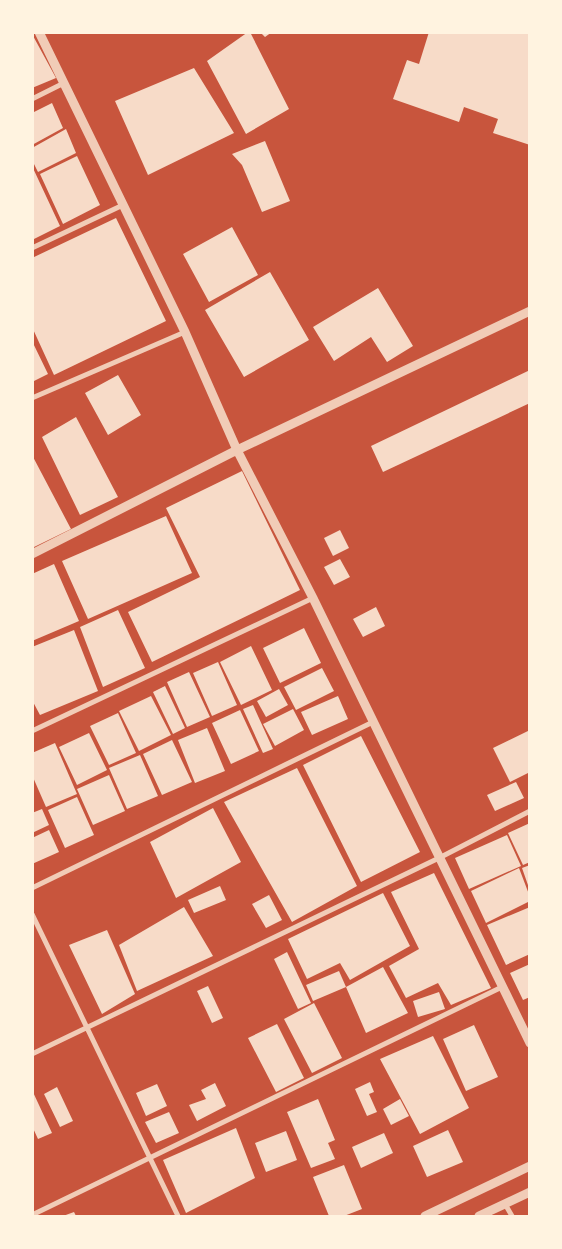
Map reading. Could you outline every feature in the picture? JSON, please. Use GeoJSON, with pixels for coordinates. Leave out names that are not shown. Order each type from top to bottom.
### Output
{"type":"FeatureCollection","features":[{"type":"Feature","properties":{"kind":"street"},"geometry":{"type":"LineString","coordinates":[[39,32],[185,332],[237,450],[313,598],[530,1043]]}},
{"type":"Feature","properties":{"kind":"street"},"geometry":{"type":"LineString","coordinates":[[32,99],[64,84]]}},
{"type":"Feature","properties":{"kind":"street"},"geometry":{"type":"LineString","coordinates":[[32,248],[123,205]]}},
{"type":"Feature","properties":{"kind":"street"},"geometry":{"type":"LineString","coordinates":[[32,554],[237,450],[530,310]]}},
{"type":"Feature","properties":{"kind":"street"},"geometry":{"type":"LineString","coordinates":[[32,398],[185,332]]}},
{"type":"Feature","properties":{"kind":"street"},"geometry":{"type":"LineString","coordinates":[[32,731],[313,598]]}},
{"type":"Feature","properties":{"kind":"street"},"geometry":{"type":"LineString","coordinates":[[32,888],[373,722]]}},
{"type":"Feature","properties":{"kind":"street"},"geometry":{"type":"LineString","coordinates":[[32,1054],[439,858],[530,811]]}},
{"type":"Feature","properties":{"kind":"street"},"geometry":{"type":"LineString","coordinates":[[32,914],[178,1216]]}},
{"type":"Feature","properties":{"kind":"street"},"geometry":{"type":"LineString","coordinates":[[32,1215],[502,987]]}},
{"type":"Feature","properties":{"kind":"street"},"geometry":{"type":"LineString","coordinates":[[425,1216],[530,1166]]}},
{"type":"Feature","properties":{"kind":"street"},"geometry":{"type":"LineString","coordinates":[[480,1216],[530,1192]]}},
{"type":"Feature","properties":{"kind":"street"},"geometry":{"type":"LineString","coordinates":[[505,1204],[512,1216]]}},
{"type":"Feature","properties":{"kind":"building"},"geometry":{"type":"Polygon","coordinates":[[[250,32],[289,109],[246,134],[207,61],[250,32]]]}},
{"type":"Feature","properties":{"kind":"building"},"geometry":{"type":"Polygon","coordinates":[[[260,32],[272,32],[265,37],[260,32]]]}},
{"type":"Feature","properties":{"kind":"building"},"geometry":{"type":"Polygon","coordinates":[[[429,32],[530,32],[530,145],[493,133],[498,119],[464,107],[459,122],[393,99],[407,60],[419,64],[429,32]]]}},
{"type":"Feature","properties":{"kind":"building"},"geometry":{"type":"Polygon","coordinates":[[[32,34],[56,78],[32,88],[32,34]]]}},
{"type":"Feature","properties":{"kind":"building"},"geometry":{"type":"Polygon","coordinates":[[[194,68],[234,133],[148,175],[115,101],[194,68]]]}},
{"type":"Feature","properties":{"kind":"building"},"geometry":{"type":"Polygon","coordinates":[[[52,103],[63,128],[32,145],[32,113],[52,103]]]}},
{"type":"Feature","properties":{"kind":"building"},"geometry":{"type":"Polygon","coordinates":[[[66,129],[76,153],[38,172],[32,160],[32,148],[66,129]]]}},
{"type":"Feature","properties":{"kind":"building"},"geometry":{"type":"Polygon","coordinates":[[[265,141],[290,201],[262,212],[242,165],[232,154],[265,141]]]}},
{"type":"Feature","properties":{"kind":"building"},"geometry":{"type":"Polygon","coordinates":[[[77,156],[100,205],[63,224],[40,174],[77,156]]]}},
{"type":"Feature","properties":{"kind":"building"},"geometry":{"type":"Polygon","coordinates":[[[32,166],[60,226],[32,240],[32,166]]]}},
{"type":"Feature","properties":{"kind":"building"},"geometry":{"type":"Polygon","coordinates":[[[116,218],[166,321],[54,375],[32,327],[32,258],[116,218]]]}},
{"type":"Feature","properties":{"kind":"building"},"geometry":{"type":"Polygon","coordinates":[[[232,227],[258,275],[209,302],[183,254],[232,227]]]}},
{"type":"Feature","properties":{"kind":"building"},"geometry":{"type":"Polygon","coordinates":[[[270,272],[309,340],[244,377],[205,310],[270,272]]]}},
{"type":"Feature","properties":{"kind":"building"},"geometry":{"type":"Polygon","coordinates":[[[378,288],[413,346],[387,362],[371,337],[334,361],[313,327],[378,288]]]}},
{"type":"Feature","properties":{"kind":"building"},"geometry":{"type":"Polygon","coordinates":[[[32,341],[48,374],[32,382],[32,341]]]}},
{"type":"Feature","properties":{"kind":"building"},"geometry":{"type":"Polygon","coordinates":[[[530,370],[530,403],[383,472],[371,446],[530,370]]]}},
{"type":"Feature","properties":{"kind":"building"},"geometry":{"type":"Polygon","coordinates":[[[118,375],[141,415],[108,435],[85,393],[118,375]]]}},
{"type":"Feature","properties":{"kind":"building"},"geometry":{"type":"Polygon","coordinates":[[[76,417],[118,497],[80,515],[42,437],[76,417]]]}},
{"type":"Feature","properties":{"kind":"building"},"geometry":{"type":"Polygon","coordinates":[[[32,455],[71,529],[32,548],[32,455]]]}},
{"type":"Feature","properties":{"kind":"building"},"geometry":{"type":"Polygon","coordinates":[[[242,471],[300,590],[152,662],[128,612],[200,577],[166,508],[242,471]]]}},
{"type":"Feature","properties":{"kind":"building"},"geometry":{"type":"Polygon","coordinates":[[[166,516],[192,573],[88,619],[62,561],[166,516]]]}},
{"type":"Feature","properties":{"kind":"building"},"geometry":{"type":"Polygon","coordinates":[[[340,530],[349,548],[333,556],[324,538],[340,530]]]}},
{"type":"Feature","properties":{"kind":"building"},"geometry":{"type":"Polygon","coordinates":[[[340,559],[350,577],[334,585],[324,567],[340,559]]]}},
{"type":"Feature","properties":{"kind":"building"},"geometry":{"type":"Polygon","coordinates":[[[54,564],[79,621],[32,641],[32,574],[54,564]]]}},
{"type":"Feature","properties":{"kind":"building"},"geometry":{"type":"Polygon","coordinates":[[[376,607],[385,626],[363,637],[353,619],[376,607]]]}},
{"type":"Feature","properties":{"kind":"building"},"geometry":{"type":"Polygon","coordinates":[[[118,610],[145,668],[103,687],[80,627],[118,610]]]}},
{"type":"Feature","properties":{"kind":"building"},"geometry":{"type":"Polygon","coordinates":[[[304,628],[321,663],[280,683],[263,648],[304,628]]]}},
{"type":"Feature","properties":{"kind":"building"},"geometry":{"type":"Polygon","coordinates":[[[74,630],[98,691],[40,715],[32,700],[32,647],[74,630]]]}},
{"type":"Feature","properties":{"kind":"building"},"geometry":{"type":"Polygon","coordinates":[[[251,646],[272,690],[241,705],[220,662],[251,646]]]}},
{"type":"Feature","properties":{"kind":"building"},"geometry":{"type":"Polygon","coordinates":[[[218,662],[237,705],[212,716],[193,673],[218,662]]]}},
{"type":"Feature","properties":{"kind":"building"},"geometry":{"type":"Polygon","coordinates":[[[322,668],[334,691],[296,710],[284,687],[322,668]]]}},
{"type":"Feature","properties":{"kind":"building"},"geometry":{"type":"Polygon","coordinates":[[[189,672],[210,717],[187,727],[167,682],[189,672]]]}},
{"type":"Feature","properties":{"kind":"building"},"geometry":{"type":"Polygon","coordinates":[[[165,686],[185,728],[173,734],[153,692],[165,686]]]}},
{"type":"Feature","properties":{"kind":"building"},"geometry":{"type":"Polygon","coordinates":[[[279,689],[288,705],[266,717],[257,701],[279,689]]]}},
{"type":"Feature","properties":{"kind":"building"},"geometry":{"type":"Polygon","coordinates":[[[151,696],[171,735],[139,751],[119,711],[151,696]]]}},
{"type":"Feature","properties":{"kind":"building"},"geometry":{"type":"Polygon","coordinates":[[[338,696],[348,719],[312,735],[301,712],[338,696]]]}},
{"type":"Feature","properties":{"kind":"building"},"geometry":{"type":"Polygon","coordinates":[[[253,705],[273,749],[263,753],[243,709],[253,705]]]}},
{"type":"Feature","properties":{"kind":"building"},"geometry":{"type":"Polygon","coordinates":[[[293,709],[304,730],[275,746],[263,724],[293,709]]]}},
{"type":"Feature","properties":{"kind":"building"},"geometry":{"type":"Polygon","coordinates":[[[240,710],[259,751],[231,764],[212,723],[240,710]]]}},
{"type":"Feature","properties":{"kind":"building"},"geometry":{"type":"Polygon","coordinates":[[[118,713],[136,753],[109,765],[90,726],[118,713]]]}},
{"type":"Feature","properties":{"kind":"building"},"geometry":{"type":"Polygon","coordinates":[[[207,728],[225,771],[195,783],[178,740],[207,728]]]}},
{"type":"Feature","properties":{"kind":"building"},"geometry":{"type":"Polygon","coordinates":[[[530,730],[530,772],[510,782],[493,748],[530,730]]]}},
{"type":"Feature","properties":{"kind":"building"},"geometry":{"type":"Polygon","coordinates":[[[89,733],[107,770],[77,785],[59,747],[89,733]]]}},
{"type":"Feature","properties":{"kind":"building"},"geometry":{"type":"Polygon","coordinates":[[[361,736],[420,852],[361,882],[303,765],[361,736]]]}},
{"type":"Feature","properties":{"kind":"building"},"geometry":{"type":"Polygon","coordinates":[[[172,740],[192,782],[162,795],[143,754],[172,740]]]}},
{"type":"Feature","properties":{"kind":"building"},"geometry":{"type":"Polygon","coordinates":[[[55,743],[77,794],[46,807],[32,775],[32,753],[55,743]]]}},
{"type":"Feature","properties":{"kind":"building"},"geometry":{"type":"Polygon","coordinates":[[[140,755],[158,796],[127,809],[109,768],[140,755]]]}},
{"type":"Feature","properties":{"kind":"building"},"geometry":{"type":"Polygon","coordinates":[[[297,768],[357,886],[292,922],[224,802],[297,768]]]}},
{"type":"Feature","properties":{"kind":"building"},"geometry":{"type":"Polygon","coordinates":[[[109,775],[125,811],[93,825],[77,789],[109,775]]]}},
{"type":"Feature","properties":{"kind":"building"},"geometry":{"type":"Polygon","coordinates":[[[516,782],[524,798],[495,811],[487,795],[516,782]]]}},
{"type":"Feature","properties":{"kind":"building"},"geometry":{"type":"Polygon","coordinates":[[[77,797],[94,835],[65,848],[48,810],[77,797]]]}},
{"type":"Feature","properties":{"kind":"building"},"geometry":{"type":"Polygon","coordinates":[[[213,808],[241,862],[176,898],[150,842],[213,808]]]}},
{"type":"Feature","properties":{"kind":"building"},"geometry":{"type":"Polygon","coordinates":[[[42,809],[49,825],[32,833],[32,813],[42,809]]]}},
{"type":"Feature","properties":{"kind":"building"},"geometry":{"type":"Polygon","coordinates":[[[530,823],[530,862],[523,865],[508,833],[530,823]]]}},
{"type":"Feature","properties":{"kind":"building"},"geometry":{"type":"Polygon","coordinates":[[[49,830],[59,852],[32,864],[32,838],[49,830]]]}},
{"type":"Feature","properties":{"kind":"building"},"geometry":{"type":"Polygon","coordinates":[[[507,835],[521,866],[469,889],[455,858],[507,835]]]}},
{"type":"Feature","properties":{"kind":"building"},"geometry":{"type":"Polygon","coordinates":[[[530,865],[530,888],[529,888],[522,868],[530,865]]]}},
{"type":"Feature","properties":{"kind":"building"},"geometry":{"type":"Polygon","coordinates":[[[519,868],[530,901],[486,923],[471,891],[519,868]]]}},
{"type":"Feature","properties":{"kind":"building"},"geometry":{"type":"Polygon","coordinates":[[[434,873],[491,988],[451,1005],[438,983],[406,998],[389,966],[419,949],[391,892],[434,873]]]}},
{"type":"Feature","properties":{"kind":"building"},"geometry":{"type":"Polygon","coordinates":[[[220,886],[226,900],[194,913],[188,900],[220,886]]]}},
{"type":"Feature","properties":{"kind":"building"},"geometry":{"type":"Polygon","coordinates":[[[383,893],[410,946],[350,980],[340,963],[307,979],[288,939],[383,893]]]}},
{"type":"Feature","properties":{"kind":"building"},"geometry":{"type":"Polygon","coordinates":[[[269,895],[282,920],[266,928],[252,904],[269,895]]]}},
{"type":"Feature","properties":{"kind":"building"},"geometry":{"type":"Polygon","coordinates":[[[184,907],[213,956],[137,991],[119,945],[184,907]]]}},
{"type":"Feature","properties":{"kind":"building"},"geometry":{"type":"Polygon","coordinates":[[[530,907],[530,954],[506,965],[487,925],[530,907]]]}},
{"type":"Feature","properties":{"kind":"building"},"geometry":{"type":"Polygon","coordinates":[[[107,930],[135,994],[102,1014],[69,945],[107,930]]]}},
{"type":"Feature","properties":{"kind":"building"},"geometry":{"type":"Polygon","coordinates":[[[287,952],[311,1003],[298,1009],[274,959],[287,952]]]}},
{"type":"Feature","properties":{"kind":"building"},"geometry":{"type":"Polygon","coordinates":[[[530,964],[530,997],[523,1000],[510,973],[530,964]]]}},
{"type":"Feature","properties":{"kind":"building"},"geometry":{"type":"Polygon","coordinates":[[[383,967],[408,1013],[366,1033],[346,987],[383,967]]]}},
{"type":"Feature","properties":{"kind":"building"},"geometry":{"type":"Polygon","coordinates":[[[339,971],[346,987],[313,1001],[306,985],[339,971]]]}},
{"type":"Feature","properties":{"kind":"building"},"geometry":{"type":"Polygon","coordinates":[[[208,986],[223,1018],[212,1023],[197,991],[208,986]]]}},
{"type":"Feature","properties":{"kind":"building"},"geometry":{"type":"Polygon","coordinates":[[[439,992],[445,1009],[418,1017],[413,1001],[439,992]]]}},
{"type":"Feature","properties":{"kind":"building"},"geometry":{"type":"Polygon","coordinates":[[[314,1003],[342,1058],[312,1073],[284,1019],[314,1003]]]}},
{"type":"Feature","properties":{"kind":"building"},"geometry":{"type":"Polygon","coordinates":[[[277,1024],[304,1078],[276,1092],[248,1038],[277,1024]]]}},
{"type":"Feature","properties":{"kind":"building"},"geometry":{"type":"Polygon","coordinates":[[[474,1025],[498,1077],[466,1091],[443,1039],[474,1025]]]}},
{"type":"Feature","properties":{"kind":"building"},"geometry":{"type":"Polygon","coordinates":[[[433,1036],[469,1108],[420,1134],[380,1059],[433,1036]]]}},
{"type":"Feature","properties":{"kind":"building"},"geometry":{"type":"Polygon","coordinates":[[[370,1082],[374,1092],[369,1094],[377,1112],[367,1116],[355,1089],[370,1082]]]}},
{"type":"Feature","properties":{"kind":"building"},"geometry":{"type":"Polygon","coordinates":[[[215,1083],[226,1106],[197,1121],[189,1105],[206,1099],[201,1090],[215,1083]]]}},
{"type":"Feature","properties":{"kind":"building"},"geometry":{"type":"Polygon","coordinates":[[[157,1084],[167,1106],[146,1116],[136,1093],[157,1084]]]}},
{"type":"Feature","properties":{"kind":"building"},"geometry":{"type":"Polygon","coordinates":[[[57,1087],[73,1121],[60,1127],[44,1094],[57,1087]]]}},
{"type":"Feature","properties":{"kind":"building"},"geometry":{"type":"Polygon","coordinates":[[[32,1090],[52,1133],[38,1139],[32,1126],[32,1090]]]}},
{"type":"Feature","properties":{"kind":"building"},"geometry":{"type":"Polygon","coordinates":[[[318,1099],[335,1140],[328,1143],[335,1159],[311,1168],[287,1112],[318,1099]]]}},
{"type":"Feature","properties":{"kind":"building"},"geometry":{"type":"Polygon","coordinates":[[[400,1099],[409,1116],[391,1125],[383,1109],[400,1099]]]}},
{"type":"Feature","properties":{"kind":"building"},"geometry":{"type":"Polygon","coordinates":[[[169,1112],[179,1133],[156,1143],[145,1122],[169,1112]]]}},
{"type":"Feature","properties":{"kind":"building"},"geometry":{"type":"Polygon","coordinates":[[[236,1128],[255,1178],[186,1213],[163,1160],[236,1128]]]}},
{"type":"Feature","properties":{"kind":"building"},"geometry":{"type":"Polygon","coordinates":[[[448,1130],[463,1162],[427,1177],[413,1146],[448,1130]]]}},
{"type":"Feature","properties":{"kind":"building"},"geometry":{"type":"Polygon","coordinates":[[[286,1131],[297,1160],[266,1172],[255,1143],[286,1131]]]}},
{"type":"Feature","properties":{"kind":"building"},"geometry":{"type":"Polygon","coordinates":[[[384,1133],[393,1153],[361,1168],[352,1147],[384,1133]]]}},
{"type":"Feature","properties":{"kind":"building"},"geometry":{"type":"Polygon","coordinates":[[[344,1165],[362,1209],[344,1216],[329,1216],[313,1177],[344,1165]]]}},
{"type":"Feature","properties":{"kind":"building"},"geometry":{"type":"Polygon","coordinates":[[[74,1212],[76,1216],[63,1216],[74,1212]]]}}]}
